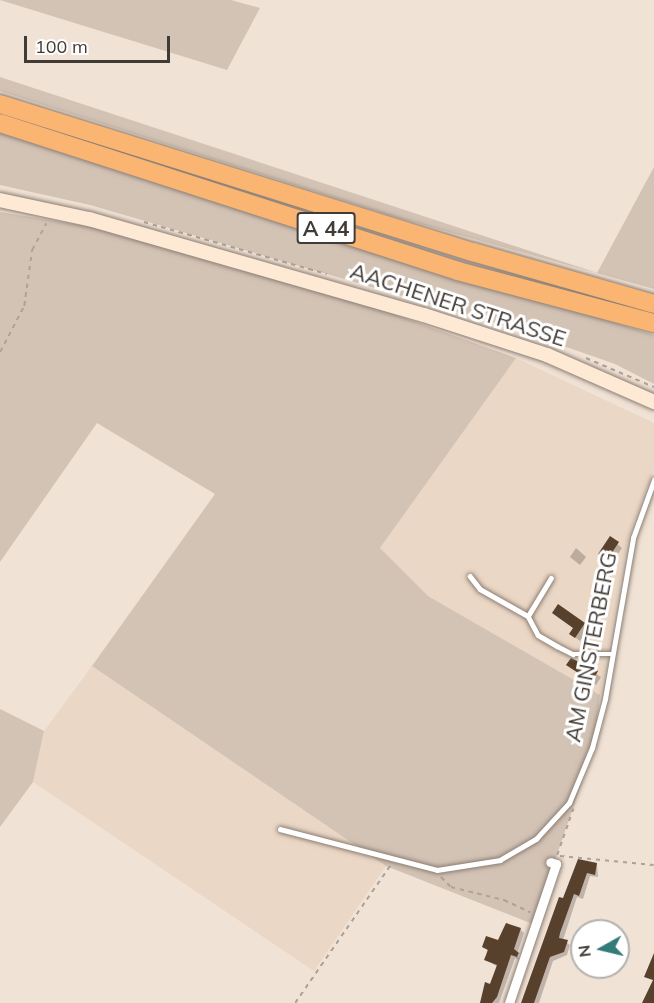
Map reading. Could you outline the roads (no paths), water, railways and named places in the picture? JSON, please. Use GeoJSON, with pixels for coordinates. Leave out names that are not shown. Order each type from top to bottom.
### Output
{"type":"FeatureCollection","features":[{"type":"Feature","properties":{"kind":"highway","name":"A 44"},"geometry":{"type":"LineString","coordinates":[[0,104],[495,259],[654,304]]}},
{"type":"Feature","properties":{"kind":"highway","name":"A 44"},"geometry":{"type":"LineString","coordinates":[[0,123],[458,271],[654,323]]}},
{"type":"Feature","properties":{"kind":"main road","name":"AACHENER STRASSE"},"geometry":{"type":"LineString","coordinates":[[0,200],[50,210],[424,315],[547,355],[654,402]]}},
{"type":"Feature","properties":{"kind":"street"},"geometry":{"type":"LineString","coordinates":[[508,1003],[556,864],[550,862]]}},
{"type":"Feature","properties":{"kind":"lane","name":"AM GINSTERBERG"},"geometry":{"type":"LineString","coordinates":[[280,829],[394,861],[437,870],[480,865],[518,852],[536,839],[569,803],[592,748],[613,654],[633,538],[654,480]]}},
{"type":"Feature","properties":{"kind":"lane"},"geometry":{"type":"LineString","coordinates":[[470,576],[480,589],[528,616],[538,635],[573,654],[613,654]]}},
{"type":"Feature","properties":{"kind":"lane"},"geometry":{"type":"LineString","coordinates":[[528,616],[551,578]]}}]}
